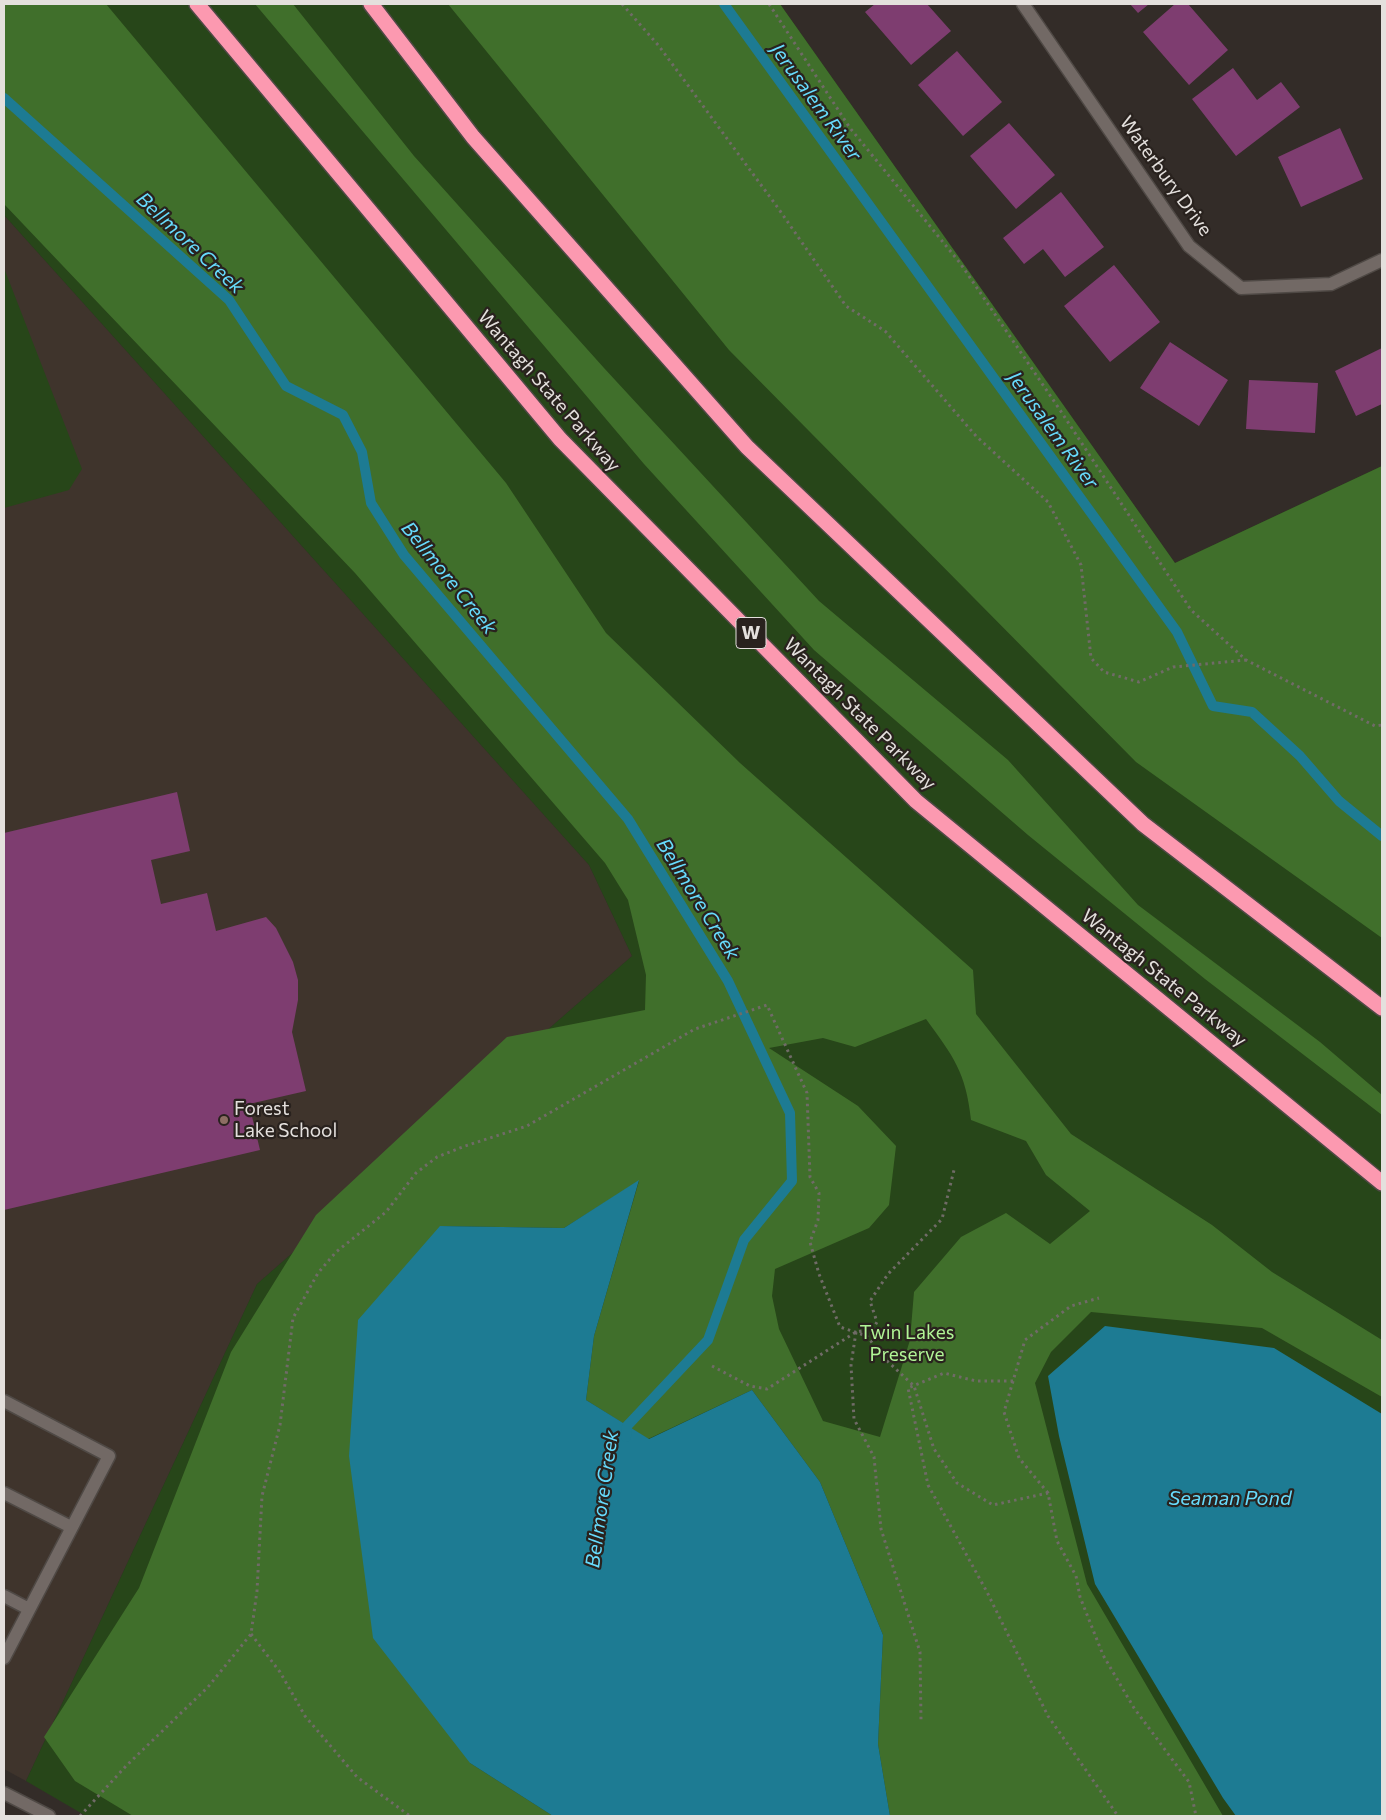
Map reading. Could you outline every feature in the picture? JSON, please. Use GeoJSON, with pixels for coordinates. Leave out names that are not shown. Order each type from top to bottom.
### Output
{"type":"FeatureCollection","features":[{"type":"Feature","properties":{"kind":"highway","name":"Wantagh State Parkway"},"geometry":{"type":"LineString","coordinates":[[197,4],[560,439],[916,801],[1382,1182]]}},
{"type":"Feature","properties":{"kind":"highway"},"geometry":{"type":"LineString","coordinates":[[371,4],[473,137],[747,448],[1143,824],[1382,1008]]}},
{"type":"Feature","properties":{"kind":"street","name":"Waterbury Drive"},"geometry":{"type":"LineString","coordinates":[[1023,4],[1189,246],[1241,288],[1331,284],[1382,260]]}},
{"type":"Feature","properties":{"kind":"street"},"geometry":{"type":"LineString","coordinates":[[4,1401],[108,1456],[4,1658]]}},
{"type":"Feature","properties":{"kind":"street"},"geometry":{"type":"LineString","coordinates":[[4,1493],[71,1528]]}},
{"type":"Feature","properties":{"kind":"street"},"geometry":{"type":"LineString","coordinates":[[4,1596],[29,1609]]}},
{"type":"Feature","properties":{"kind":"street"},"geometry":{"type":"LineString","coordinates":[[4,1794],[49,1816]]}},
{"type":"Feature","properties":{"kind":"path"},"geometry":{"type":"LineString","coordinates":[[622,4],[659,46],[778,208],[846,306],[885,331],[976,436],[1048,502],[1081,566],[1091,658],[1104,672],[1139,682],[1173,667],[1246,660]]}},
{"type":"Feature","properties":{"kind":"path"},"geometry":{"type":"LineString","coordinates":[[769,4],[850,128],[960,263],[1060,410],[1191,610],[1246,660],[1375,726],[1382,725]]}},
{"type":"Feature","properties":{"kind":"path"},"geometry":{"type":"LineString","coordinates":[[80,1816],[126,1766],[208,1687],[251,1634],[257,1591],[262,1496],[280,1425],[293,1318],[318,1273],[336,1252],[386,1212],[416,1173],[437,1158],[465,1146],[527,1126],[695,1028],[767,1005],[807,1093],[810,1177],[819,1193],[818,1220],[810,1242],[840,1327],[867,1336],[883,1357],[914,1386],[934,1449],[957,1483],[993,1505],[1048,1492]]}},
{"type":"Feature","properties":{"kind":"path"},"geometry":{"type":"LineString","coordinates":[[712,1366],[750,1386],[768,1390],[856,1332],[873,1329],[877,1322],[870,1301],[888,1274],[942,1218],[954,1170]]}},
{"type":"Feature","properties":{"kind":"path"},"geometry":{"type":"LineString","coordinates":[[1099,1298],[1071,1306],[1025,1340],[1004,1412],[1019,1458],[1048,1492],[1057,1541],[1076,1576],[1080,1597],[1103,1655],[1134,1708],[1189,1782],[1196,1816]]}},
{"type":"Feature","properties":{"kind":"path"},"geometry":{"type":"LineString","coordinates":[[856,1332],[850,1365],[854,1419],[874,1457],[881,1529],[920,1652],[921,1721]]}},
{"type":"Feature","properties":{"kind":"path"},"geometry":{"type":"LineString","coordinates":[[1013,1382],[976,1382],[944,1373],[908,1388],[928,1485],[987,1592],[1048,1716],[1118,1816]]}},
{"type":"Feature","properties":{"kind":"path"},"geometry":{"type":"LineString","coordinates":[[251,1634],[280,1672],[305,1716],[357,1777],[410,1816]]}},
{"type":"Feature","properties":{"kind":"shaded area","name":"Forest Lake School"},"geometry":{"type":"Polygon","coordinates":[[[4,215],[589,865],[632,956],[257,1284],[26,1781],[4,1769],[4,215]]]}},
{"type":"Feature","properties":{"kind":"green space","name":"Twin Lakes Preserve"},"geometry":{"type":"Polygon","coordinates":[[[4,4],[780,4],[1175,563],[1382,466],[1382,1816],[86,1816],[26,1781],[257,1284],[632,956],[589,865],[4,215],[4,4]]]}},
{"type":"Feature","properties":{"kind":"green space"},"geometry":{"type":"Polygon","coordinates":[[[4,4],[106,4],[506,483],[606,633],[740,763],[973,970],[976,1014],[1071,1134],[1212,1225],[1272,1272],[1382,1340],[1382,1397],[1262,1328],[1091,1312],[1051,1352],[1035,1383],[1087,1584],[1223,1816],[890,1816],[878,1744],[883,1635],[820,1482],[752,1390],[648,1439],[586,1400],[594,1336],[639,1181],[564,1228],[440,1226],[470,1763],[553,1816],[133,1816],[75,1781],[44,1737],[139,1588],[231,1352],[316,1215],[507,1037],[645,1010],[646,975],[628,900],[605,863],[355,573],[4,204],[4,4]],[[926,1019],[855,1047],[823,1038],[769,1048],[858,1106],[896,1146],[889,1205],[869,1228],[775,1269],[772,1296],[779,1329],[823,1421],[880,1437],[910,1340],[914,1292],[961,1237],[1006,1213],[1050,1244],[1090,1211],[1046,1175],[1026,1141],[971,1120],[966,1089],[957,1065],[926,1019]]]}},
{"type":"Feature","properties":{"kind":"green space"},"geometry":{"type":"Polygon","coordinates":[[[255,4],[293,4],[414,156],[604,368],[819,601],[1008,760],[1138,905],[1320,1042],[1382,1095],[1382,1115],[1205,979],[1028,835],[814,650],[644,464],[255,4]]]}},
{"type":"Feature","properties":{"kind":"green space"},"geometry":{"type":"Polygon","coordinates":[[[448,4],[780,4],[1175,563],[1382,466],[1382,938],[1136,762],[729,350],[448,4]]]}},
{"type":"Feature","properties":{"kind":"green space"},"geometry":{"type":"Polygon","coordinates":[[[4,268],[82,469],[69,490],[4,508],[4,268]]]}},
{"type":"Feature","properties":{"kind":"water"},"geometry":{"type":"Polygon","coordinates":[[[639,1180],[594,1336],[586,1400],[649,1439],[752,1390],[820,1482],[883,1635],[878,1744],[890,1816],[553,1816],[470,1763],[373,1638],[349,1456],[358,1320],[440,1226],[564,1228],[639,1180]]]}},
{"type":"Feature","properties":{"kind":"water","name":"Seaman Pond"},"geometry":{"type":"Polygon","coordinates":[[[1105,1326],[1274,1348],[1382,1414],[1382,1816],[1236,1816],[1223,1798],[1095,1584],[1059,1436],[1048,1376],[1105,1326]]]}},
{"type":"Feature","properties":{"kind":"building"},"geometry":{"type":"Polygon","coordinates":[[[875,4],[927,4],[951,31],[911,65],[865,12],[875,4]]]}},
{"type":"Feature","properties":{"kind":"building"},"geometry":{"type":"Polygon","coordinates":[[[1130,4],[1149,4],[1138,13],[1130,4]]]}},
{"type":"Feature","properties":{"kind":"building"},"geometry":{"type":"Polygon","coordinates":[[[1175,4],[1188,4],[1228,50],[1189,85],[1143,32],[1175,4]]]}},
{"type":"Feature","properties":{"kind":"building"},"geometry":{"type":"Polygon","coordinates":[[[957,51],[1002,102],[963,136],[918,85],[957,51]]]}},
{"type":"Feature","properties":{"kind":"building"},"geometry":{"type":"Polygon","coordinates":[[[1233,68],[1257,100],[1281,82],[1300,107],[1236,156],[1192,99],[1233,68]]]}},
{"type":"Feature","properties":{"kind":"building"},"geometry":{"type":"Polygon","coordinates":[[[1009,123],[1055,175],[1016,209],[970,156],[1009,123]]]}},
{"type":"Feature","properties":{"kind":"building"},"geometry":{"type":"Polygon","coordinates":[[[1340,128],[1363,179],[1301,207],[1278,157],[1340,128]]]}},
{"type":"Feature","properties":{"kind":"building"},"geometry":{"type":"Polygon","coordinates":[[[1061,192],[1104,247],[1065,277],[1043,249],[1024,264],[1003,238],[1061,192]]]}},
{"type":"Feature","properties":{"kind":"building"},"geometry":{"type":"Polygon","coordinates":[[[1114,265],[1160,322],[1110,362],[1064,306],[1114,265]]]}},
{"type":"Feature","properties":{"kind":"building"},"geometry":{"type":"Polygon","coordinates":[[[1170,342],[1228,380],[1199,426],[1140,388],[1170,342]]]}},
{"type":"Feature","properties":{"kind":"building"},"geometry":{"type":"Polygon","coordinates":[[[1382,348],[1382,404],[1356,416],[1335,371],[1382,348]]]}},
{"type":"Feature","properties":{"kind":"building"},"geometry":{"type":"Polygon","coordinates":[[[1249,380],[1318,383],[1315,433],[1246,429],[1249,380]]]}},
{"type":"Feature","properties":{"kind":"building"},"geometry":{"type":"Polygon","coordinates":[[[177,792],[190,851],[151,860],[161,904],[207,893],[216,931],[266,917],[276,928],[293,962],[298,980],[298,1000],[292,1032],[306,1091],[249,1104],[260,1150],[4,1210],[4,833],[177,792]]]}},
{"type":"Feature","properties":{"kind":"waterway","name":"Jerusalem River"},"geometry":{"type":"LineString","coordinates":[[724,4],[1177,632],[1213,706],[1252,712],[1300,756],[1339,801],[1382,836]]}},
{"type":"Feature","properties":{"kind":"waterway","name":"Bellmore Creek"},"geometry":{"type":"LineString","coordinates":[[4,98],[229,300],[286,386],[343,415],[362,452],[371,503],[404,555],[628,819],[728,981],[790,1113],[792,1181],[744,1240],[708,1340],[627,1426],[626,1437]]}},
{"type":"Feature","properties":{"kind":"place","name":"Forest Lake School"},"geometry":{"type":"Point","coordinates":[224,1120]}}]}
